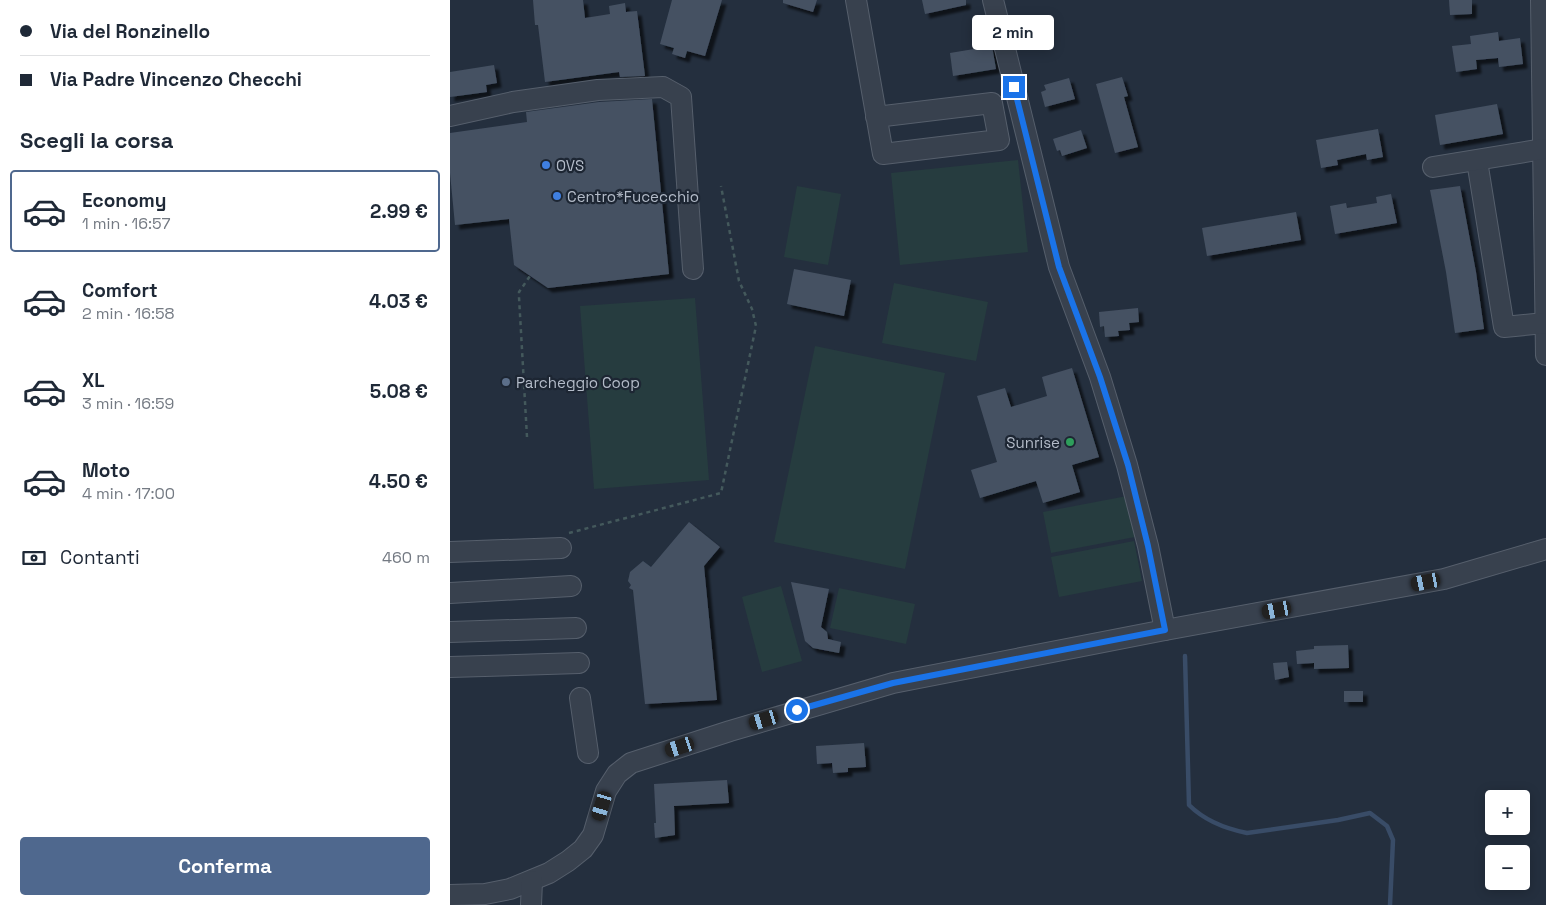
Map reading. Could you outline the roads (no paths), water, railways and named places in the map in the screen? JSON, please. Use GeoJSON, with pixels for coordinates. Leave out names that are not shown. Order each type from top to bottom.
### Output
{"type":"FeatureCollection","features":[{"type":"Feature","properties":{"kind":"street"},"geometry":{"type":"LineString","coordinates":[[856,0],[876,117],[884,154],[999,140],[992,103],[876,117]]}},
{"type":"Feature","properties":{"kind":"street"},"geometry":{"type":"LineString","coordinates":[[993,0],[1059,267],[1100,377],[1128,465],[1148,546],[1165,630]]}},
{"type":"Feature","properties":{"kind":"street"},"geometry":{"type":"LineString","coordinates":[[1541,0],[1546,355]]}},
{"type":"Feature","properties":{"kind":"street"},"geometry":{"type":"LineString","coordinates":[[450,116],[513,102],[598,90],[662,87],[682,97],[693,269]]}},
{"type":"Feature","properties":{"kind":"street"},"geometry":{"type":"LineString","coordinates":[[1433,168],[1543,149]]}},
{"type":"Feature","properties":{"kind":"street"},"geometry":{"type":"LineString","coordinates":[[1477,161],[1504,327],[1546,322]]}},
{"type":"Feature","properties":{"kind":"street"},"geometry":{"type":"LineString","coordinates":[[450,552],[564,541]]}},
{"type":"Feature","properties":{"kind":"street"},"geometry":{"type":"LineString","coordinates":[[450,895],[485,894],[510,889],[532,881],[568,861],[583,849],[593,835],[606,791],[617,774],[631,763],[730,731],[893,683],[1165,630],[1444,579],[1546,549]]}},
{"type":"Feature","properties":{"kind":"street"},"geometry":{"type":"LineString","coordinates":[[450,593],[571,586]]}},
{"type":"Feature","properties":{"kind":"street"},"geometry":{"type":"LineString","coordinates":[[450,632],[576,628]]}},
{"type":"Feature","properties":{"kind":"street"},"geometry":{"type":"LineString","coordinates":[[450,667],[579,664]]}},
{"type":"Feature","properties":{"kind":"street"},"geometry":{"type":"LineString","coordinates":[[580,698],[588,753]]}},
{"type":"Feature","properties":{"kind":"street"},"geometry":{"type":"LineString","coordinates":[[531,905],[532,881]]}},
{"type":"Feature","properties":{"kind":"waterway"},"geometry":{"type":"LineString","coordinates":[[1185,656],[1189,805],[1216,823],[1247,833],[1338,820],[1370,813],[1387,826],[1393,840],[1390,905]]}},
{"type":"Feature","properties":{"kind":"place","name":"OVS"},"geometry":{"type":"Point","coordinates":[546,165]}},
{"type":"Feature","properties":{"kind":"place","name":"Centro*Fucecchio"},"geometry":{"type":"Point","coordinates":[557,196]}},
{"type":"Feature","properties":{"kind":"place","name":"Parcheggio Coop"},"geometry":{"type":"Point","coordinates":[506,382]}},
{"type":"Feature","properties":{"kind":"place","name":"Sunrise"},"geometry":{"type":"Point","coordinates":[1070,442]}}]}
